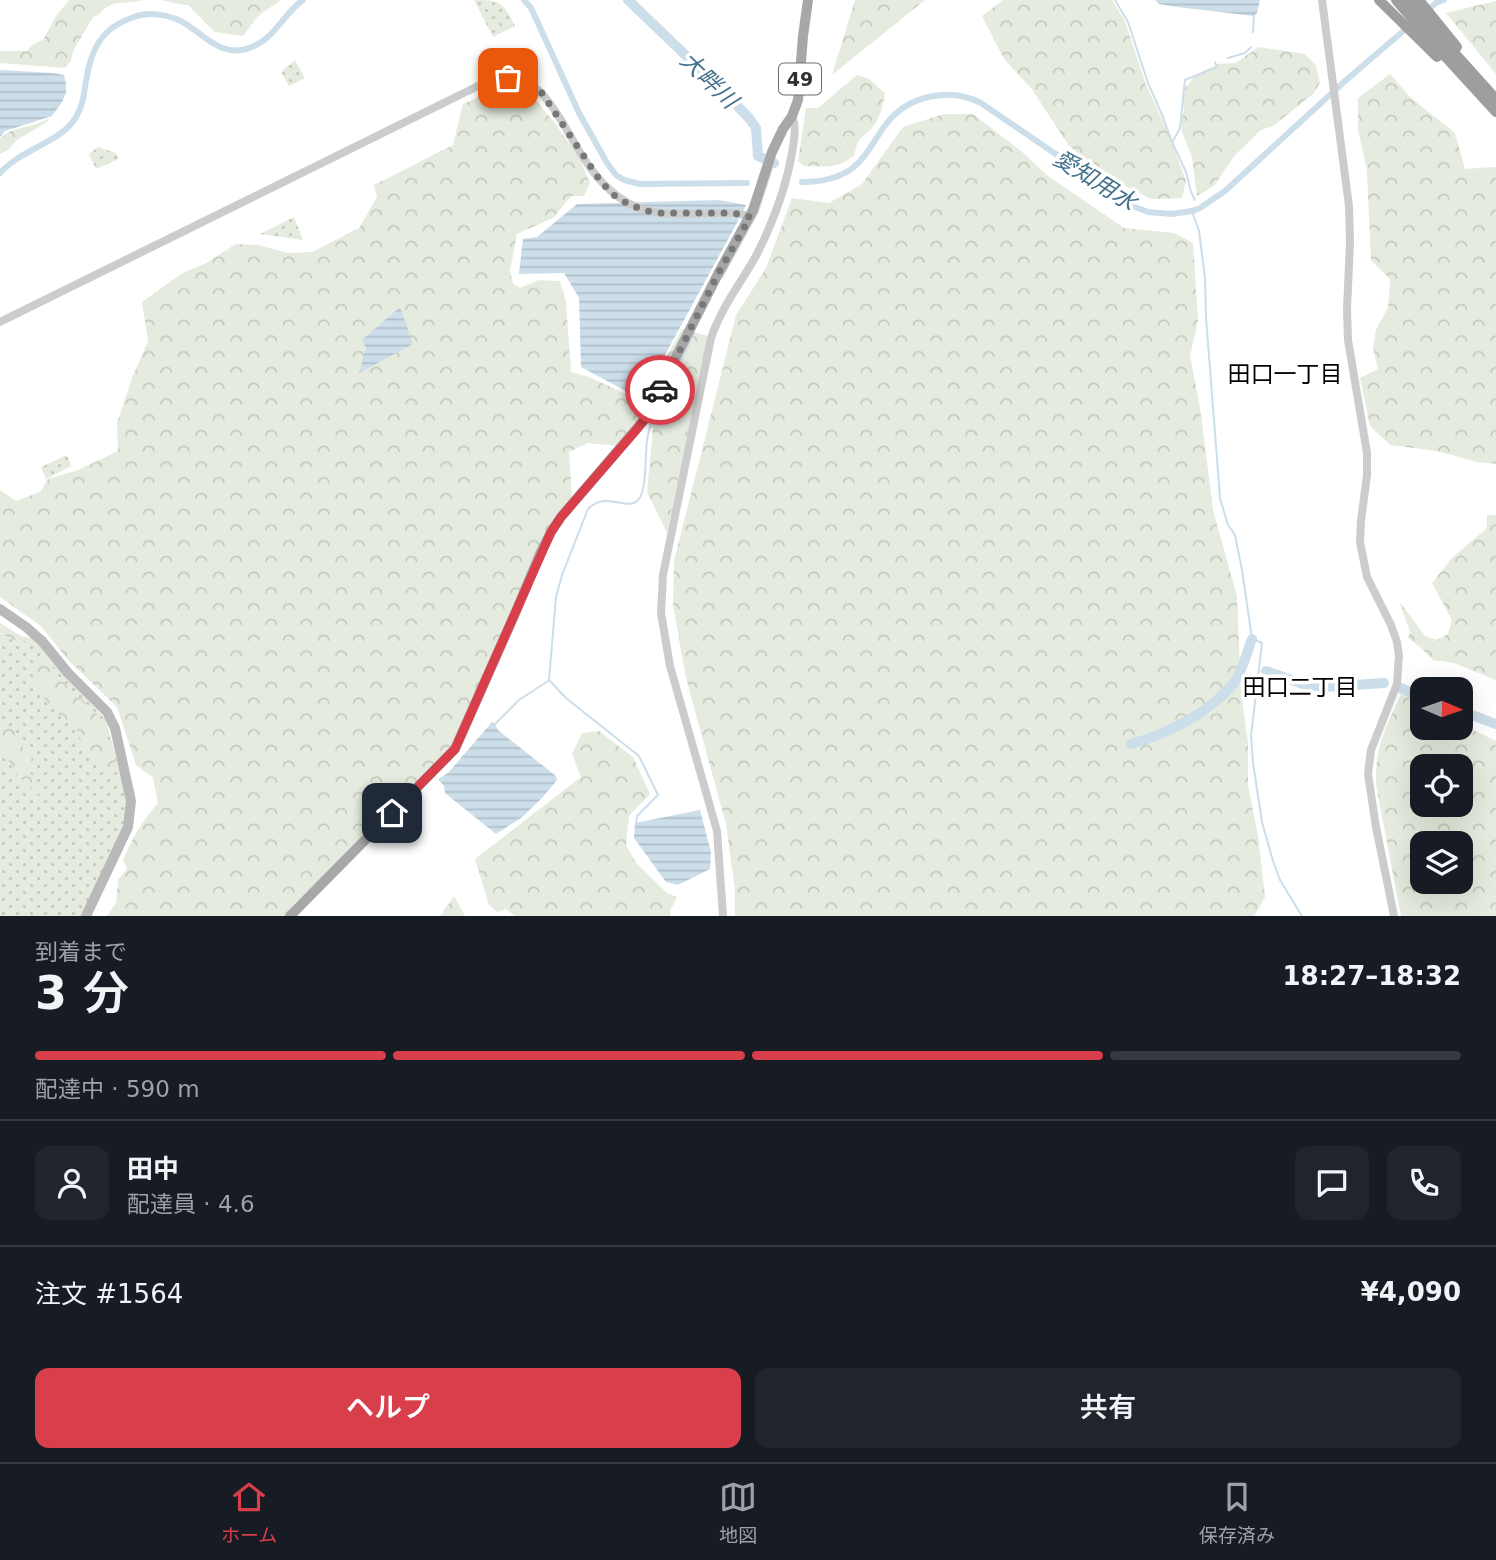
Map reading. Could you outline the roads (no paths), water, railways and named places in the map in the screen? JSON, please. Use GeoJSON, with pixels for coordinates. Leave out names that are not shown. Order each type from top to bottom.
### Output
{"type":"FeatureCollection","features":[{"type":"Feature","properties":{"kind":"highway"},"geometry":{"type":"LineString","coordinates":[[1379,0],[1391,12],[1434,37]]}},
{"type":"Feature","properties":{"kind":"highway"},"geometry":{"type":"LineString","coordinates":[[1397,0],[1491,97],[1496,112]]}},
{"type":"Feature","properties":{"kind":"highway"},"geometry":{"type":"LineString","coordinates":[[1407,0],[1434,37],[1491,97]]}},
{"type":"Feature","properties":{"kind":"highway"},"geometry":{"type":"LineString","coordinates":[[1419,0],[1434,37]]}},
{"type":"Feature","properties":{"kind":"main road","name":"49"},"geometry":{"type":"LineString","coordinates":[[290,916],[455,749],[551,532],[644,420],[750,217],[772,152],[792,116],[798,100],[808,0]]}},
{"type":"Feature","properties":{"kind":"main road"},"geometry":{"type":"LineString","coordinates":[[0,609],[42,641],[68,673],[107,712],[115,728],[131,801],[130,816],[128,827],[86,916]]}},
{"type":"Feature","properties":{"kind":"street"},"geometry":{"type":"LineString","coordinates":[[1322,0],[1350,224],[1348,340],[1367,453],[1360,542],[1367,576],[1391,625],[1399,656],[1397,684],[1371,750],[1368,774],[1394,916]]}},
{"type":"Feature","properties":{"kind":"street"},"geometry":{"type":"LineString","coordinates":[[0,321],[495,79],[524,81],[542,93],[601,182],[615,196],[630,205],[662,213],[734,213],[750,217]]}},
{"type":"Feature","properties":{"kind":"street"},"geometry":{"type":"LineString","coordinates":[[723,916],[718,831],[670,666],[661,613],[663,575],[711,338],[718,318],[757,254],[776,211],[795,135],[792,116]]}},
{"type":"Feature","properties":{"kind":"water"},"geometry":{"type":"Polygon","coordinates":[[[1155,0],[1260,0],[1254,16],[1177,7],[1159,4],[1155,0]]]}},
{"type":"Feature","properties":{"kind":"water"},"geometry":{"type":"Polygon","coordinates":[[[0,70],[64,75],[66,93],[52,116],[5,131],[0,137],[0,70]]]}},
{"type":"Feature","properties":{"kind":"water"},"geometry":{"type":"Polygon","coordinates":[[[719,200],[746,205],[641,399],[581,367],[579,298],[564,273],[519,274],[523,239],[537,237],[577,204],[719,200]]]}},
{"type":"Feature","properties":{"kind":"water"},"geometry":{"type":"Polygon","coordinates":[[[400,307],[413,344],[359,373],[366,348],[362,340],[400,307]]]}},
{"type":"Feature","properties":{"kind":"water"},"geometry":{"type":"Polygon","coordinates":[[[492,722],[498,730],[556,776],[557,780],[521,818],[496,834],[445,793],[444,786],[438,779],[448,773],[492,722]]]}},
{"type":"Feature","properties":{"kind":"water"},"geometry":{"type":"Polygon","coordinates":[[[700,810],[711,852],[710,869],[678,885],[666,882],[634,838],[635,823],[700,810]]]}},
{"type":"Feature","properties":{"kind":"waterway","name":"愛知用水"},"geometry":{"type":"LineString","coordinates":[[0,173],[70,126],[83,99],[91,59],[100,41],[113,27],[147,14],[168,16],[186,24],[224,49],[242,50],[267,38],[303,0]]}},
{"type":"Feature","properties":{"kind":"waterway","name":"愛知用水"},"geometry":{"type":"LineString","coordinates":[[524,0],[531,8],[579,113],[616,175],[640,184],[747,183]]}},
{"type":"Feature","properties":{"kind":"waterway","name":"大畔川"},"geometry":{"type":"LineString","coordinates":[[628,0],[749,118],[756,128],[758,156],[774,163]]}},
{"type":"Feature","properties":{"kind":"waterway"},"geometry":{"type":"LineString","coordinates":[[1115,0],[1128,22],[1148,83],[1195,200]]}},
{"type":"Feature","properties":{"kind":"waterway","name":"愛知用水"},"geometry":{"type":"LineString","coordinates":[[1427,11],[1437,2],[1444,0]]}},
{"type":"Feature","properties":{"kind":"waterway"},"geometry":{"type":"LineString","coordinates":[[1253,32],[1254,16]]}},
{"type":"Feature","properties":{"kind":"waterway","name":"愛知用水"},"geometry":{"type":"LineString","coordinates":[[802,182],[827,179],[850,170],[866,154],[887,123],[907,106],[931,96],[956,95],[981,103],[1119,201],[1148,212],[1172,214],[1192,211],[1225,191],[1408,27]]}},
{"type":"Feature","properties":{"kind":"waterway"},"geometry":{"type":"LineString","coordinates":[[1228,58],[1245,53],[1251,47]]}},
{"type":"Feature","properties":{"kind":"waterway"},"geometry":{"type":"LineString","coordinates":[[1173,141],[1180,128],[1185,80],[1217,67],[1215,62]]}},
{"type":"Feature","properties":{"kind":"waterway"},"geometry":{"type":"LineString","coordinates":[[722,277],[758,212],[773,165]]}},
{"type":"Feature","properties":{"kind":"waterway"},"geometry":{"type":"LineString","coordinates":[[1192,211],[1199,231],[1205,278],[1220,498],[1228,525],[1235,535],[1252,639],[1262,643],[1251,736],[1262,822],[1280,880],[1302,916]]}},
{"type":"Feature","properties":{"kind":"waterway"},"geometry":{"type":"LineString","coordinates":[[636,824],[637,816],[658,795],[639,756],[566,698],[549,680],[556,597],[588,509],[602,501],[633,503],[641,496],[651,425],[694,332]]}},
{"type":"Feature","properties":{"kind":"waterway"},"geometry":{"type":"LineString","coordinates":[[1131,744],[1186,721],[1212,704],[1239,675],[1252,639]]}},
{"type":"Feature","properties":{"kind":"waterway"},"geometry":{"type":"LineString","coordinates":[[1266,671],[1303,684],[1324,687],[1384,683]]}},
{"type":"Feature","properties":{"kind":"waterway"},"geometry":{"type":"LineString","coordinates":[[495,724],[519,700],[548,681]]}},
{"type":"Feature","properties":{"kind":"waterway"},"geometry":{"type":"LineString","coordinates":[[1401,688],[1410,692]]}},
{"type":"Feature","properties":{"kind":"waterway"},"geometry":{"type":"LineString","coordinates":[[1474,716],[1496,724]]}},
{"type":"Feature","properties":{"kind":"district","name":"田口一丁目"},"geometry":{"type":"Point","coordinates":[1285,374]}},
{"type":"Feature","properties":{"kind":"district","name":"田口二丁目"},"geometry":{"type":"Point","coordinates":[1300,687]}}]}
